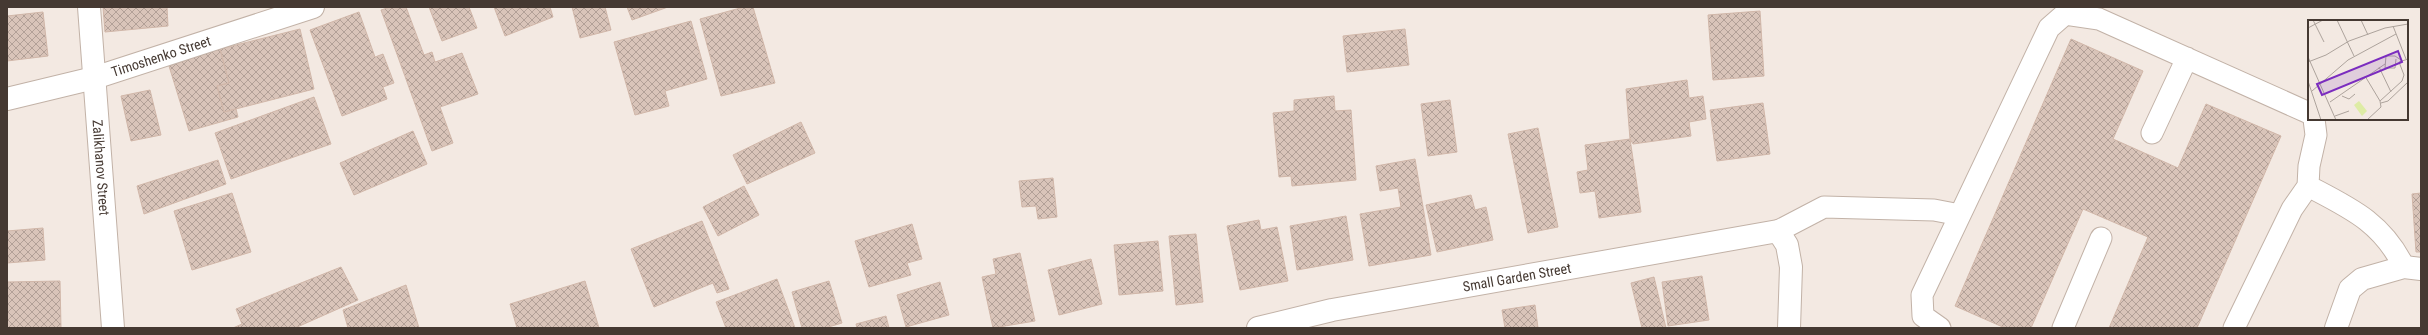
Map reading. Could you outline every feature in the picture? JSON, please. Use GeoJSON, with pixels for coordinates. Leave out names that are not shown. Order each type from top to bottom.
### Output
{"type":"FeatureCollection","features":[{"type":"Feature","properties":{"kind":"street","name":"Zalikhanov Street"},"geometry":{"type":"LineString","coordinates":[[89,7],[113,328]]}},
{"type":"Feature","properties":{"kind":"street","name":"Timoshenko Street"},"geometry":{"type":"LineString","coordinates":[[7,99],[94,78],[313,7]]}},
{"type":"Feature","properties":{"kind":"street"},"geometry":{"type":"LineString","coordinates":[[1778,231],[1787,245],[1791,267],[1789,328]]}},
{"type":"Feature","properties":{"kind":"street","name":"Small Garden Street"},"geometry":{"type":"LineString","coordinates":[[1258,328],[1333,319],[1778,231]]}},
{"type":"Feature","properties":{"kind":"street"},"geometry":{"type":"LineString","coordinates":[[2336,328],[2350,289],[2362,279],[2412,268]]}},
{"type":"Feature","properties":{"kind":"lane"},"geometry":{"type":"LineString","coordinates":[[1940,328],[1923,316],[1922,295],[2049,28],[2065,14],[2099,19],[2308,113]]}},
{"type":"Feature","properties":{"kind":"lane"},"geometry":{"type":"LineString","coordinates":[[2152,133],[2187,58]]}},
{"type":"Feature","properties":{"kind":"lane"},"geometry":{"type":"LineString","coordinates":[[2234,328],[2292,209],[2308,186],[2309,166],[2316,135],[2314,120]]}},
{"type":"Feature","properties":{"kind":"lane"},"geometry":{"type":"LineString","coordinates":[[2308,186],[2362,214],[2412,268]]}},
{"type":"Feature","properties":{"kind":"lane"},"geometry":{"type":"LineString","coordinates":[[1778,231],[1824,207],[1934,210],[1960,215]]}},
{"type":"Feature","properties":{"kind":"lane"},"geometry":{"type":"LineString","coordinates":[[2063,328],[2101,238]]}},
{"type":"Feature","properties":{"kind":"building"},"geometry":{"type":"Polygon","coordinates":[[[103,7],[167,7],[168,26],[105,32],[103,7]]]}},
{"type":"Feature","properties":{"kind":"building"},"geometry":{"type":"Polygon","coordinates":[[[390,7],[406,7],[424,55],[432,52],[435,62],[462,53],[478,94],[440,107],[453,143],[432,151],[381,10],[390,7]]]}},
{"type":"Feature","properties":{"kind":"building"},"geometry":{"type":"Polygon","coordinates":[[[429,7],[469,7],[477,28],[442,41],[429,7]]]}},
{"type":"Feature","properties":{"kind":"building"},"geometry":{"type":"Polygon","coordinates":[[[494,7],[550,7],[553,17],[505,36],[494,7]]]}},
{"type":"Feature","properties":{"kind":"building"},"geometry":{"type":"Polygon","coordinates":[[[572,7],[605,7],[611,30],[580,38],[572,7]]]}},
{"type":"Feature","properties":{"kind":"building"},"geometry":{"type":"Polygon","coordinates":[[[627,7],[668,7],[632,20],[627,7]]]}},
{"type":"Feature","properties":{"kind":"building"},"geometry":{"type":"Polygon","coordinates":[[[744,7],[753,7],[775,83],[721,96],[700,19],[744,7]]]}},
{"type":"Feature","properties":{"kind":"building"},"geometry":{"type":"Polygon","coordinates":[[[1760,11],[1764,76],[1713,80],[1708,15],[1760,11]]]}},
{"type":"Feature","properties":{"kind":"building"},"geometry":{"type":"Polygon","coordinates":[[[43,12],[48,56],[7,61],[7,16],[43,12]]]}},
{"type":"Feature","properties":{"kind":"building"},"geometry":{"type":"Polygon","coordinates":[[[359,12],[375,57],[383,54],[394,83],[383,87],[387,99],[342,116],[310,30],[359,12]]]}},
{"type":"Feature","properties":{"kind":"building"},"geometry":{"type":"Polygon","coordinates":[[[691,21],[707,79],[665,91],[669,106],[635,115],[614,42],[691,21]]]}},
{"type":"Feature","properties":{"kind":"building"},"geometry":{"type":"Polygon","coordinates":[[[300,29],[314,89],[224,112],[217,86],[229,83],[220,49],[300,29]]]}},
{"type":"Feature","properties":{"kind":"building"},"geometry":{"type":"Polygon","coordinates":[[[1405,29],[1409,65],[1347,72],[1343,36],[1405,29]]]}},
{"type":"Feature","properties":{"kind":"building"},"geometry":{"type":"Polygon","coordinates":[[[2071,39],[2143,71],[2113,139],[2178,168],[2206,104],[2281,136],[2197,328],[2109,328],[2148,237],[2083,209],[2031,328],[2005,328],[1955,306],[2071,39]]]}},
{"type":"Feature","properties":{"kind":"building"},"geometry":{"type":"Polygon","coordinates":[[[220,49],[229,83],[217,86],[224,112],[236,109],[238,117],[189,131],[169,66],[220,49]]]}},
{"type":"Feature","properties":{"kind":"building"},"geometry":{"type":"Polygon","coordinates":[[[1687,80],[1689,98],[1703,96],[1706,119],[1689,122],[1691,136],[1633,144],[1630,139],[1626,89],[1687,80]]]}},
{"type":"Feature","properties":{"kind":"building"},"geometry":{"type":"Polygon","coordinates":[[[150,90],[161,135],[131,141],[121,96],[150,90]]]}},
{"type":"Feature","properties":{"kind":"building"},"geometry":{"type":"Polygon","coordinates":[[[1334,96],[1335,111],[1351,110],[1356,180],[1292,186],[1291,176],[1279,177],[1273,113],[1294,111],[1294,100],[1334,96]]]}},
{"type":"Feature","properties":{"kind":"building"},"geometry":{"type":"Polygon","coordinates":[[[314,97],[331,144],[231,179],[215,133],[314,97]]]}},
{"type":"Feature","properties":{"kind":"building"},"geometry":{"type":"Polygon","coordinates":[[[1450,100],[1457,152],[1428,156],[1421,104],[1450,100]]]}},
{"type":"Feature","properties":{"kind":"building"},"geometry":{"type":"Polygon","coordinates":[[[1763,103],[1770,154],[1717,161],[1710,110],[1763,103]]]}},
{"type":"Feature","properties":{"kind":"building"},"geometry":{"type":"Polygon","coordinates":[[[801,122],[815,153],[747,184],[733,155],[801,122]]]}},
{"type":"Feature","properties":{"kind":"building"},"geometry":{"type":"Polygon","coordinates":[[[1538,128],[1558,227],[1528,233],[1508,134],[1538,128]]]}},
{"type":"Feature","properties":{"kind":"building"},"geometry":{"type":"Polygon","coordinates":[[[413,131],[427,164],[354,195],[340,163],[413,131]]]}},
{"type":"Feature","properties":{"kind":"building"},"geometry":{"type":"Polygon","coordinates":[[[1630,139],[1641,212],[1599,218],[1595,191],[1580,193],[1577,172],[1588,170],[1585,145],[1630,139]]]}},
{"type":"Feature","properties":{"kind":"building"},"geometry":{"type":"Polygon","coordinates":[[[1415,159],[1431,255],[1369,266],[1360,214],[1401,207],[1398,188],[1380,191],[1376,166],[1415,159]]]}},
{"type":"Feature","properties":{"kind":"building"},"geometry":{"type":"Polygon","coordinates":[[[218,160],[226,184],[144,214],[137,186],[218,160]]]}},
{"type":"Feature","properties":{"kind":"building"},"geometry":{"type":"Polygon","coordinates":[[[1053,178],[1057,217],[1038,219],[1036,206],[1022,207],[1019,181],[1053,178]]]}},
{"type":"Feature","properties":{"kind":"building"},"geometry":{"type":"Polygon","coordinates":[[[744,186],[759,215],[718,236],[703,207],[744,186]]]}},
{"type":"Feature","properties":{"kind":"building"},"geometry":{"type":"Polygon","coordinates":[[[232,193],[251,252],[192,270],[174,211],[232,193]]]}},
{"type":"Feature","properties":{"kind":"building"},"geometry":{"type":"Polygon","coordinates":[[[2421,193],[2421,252],[2416,252],[2412,194],[2421,193]]]}},
{"type":"Feature","properties":{"kind":"building"},"geometry":{"type":"Polygon","coordinates":[[[1471,195],[1475,210],[1486,207],[1493,240],[1437,252],[1426,205],[1471,195]]]}},
{"type":"Feature","properties":{"kind":"building"},"geometry":{"type":"Polygon","coordinates":[[[1346,216],[1353,260],[1297,270],[1290,226],[1346,216]]]}},
{"type":"Feature","properties":{"kind":"building"},"geometry":{"type":"Polygon","coordinates":[[[1259,220],[1261,230],[1277,227],[1288,281],[1240,290],[1227,226],[1259,220]]]}},
{"type":"Feature","properties":{"kind":"building"},"geometry":{"type":"Polygon","coordinates":[[[702,221],[729,289],[717,293],[713,283],[654,307],[631,249],[702,221]]]}},
{"type":"Feature","properties":{"kind":"building"},"geometry":{"type":"Polygon","coordinates":[[[912,224],[922,259],[907,263],[911,275],[869,287],[855,241],[912,224]]]}},
{"type":"Feature","properties":{"kind":"building"},"geometry":{"type":"Polygon","coordinates":[[[43,228],[45,260],[7,263],[7,231],[43,228]]]}},
{"type":"Feature","properties":{"kind":"building"},"geometry":{"type":"Polygon","coordinates":[[[1196,234],[1203,302],[1176,305],[1169,236],[1196,234]]]}},
{"type":"Feature","properties":{"kind":"building"},"geometry":{"type":"Polygon","coordinates":[[[1158,241],[1163,291],[1119,295],[1114,245],[1158,241]]]}},
{"type":"Feature","properties":{"kind":"building"},"geometry":{"type":"Polygon","coordinates":[[[1020,253],[1035,321],[993,328],[982,277],[996,274],[993,259],[1020,253]]]}},
{"type":"Feature","properties":{"kind":"building"},"geometry":{"type":"Polygon","coordinates":[[[1091,259],[1102,304],[1059,315],[1048,270],[1091,259]]]}},
{"type":"Feature","properties":{"kind":"building"},"geometry":{"type":"Polygon","coordinates":[[[341,267],[358,300],[295,328],[233,328],[242,324],[236,309],[341,267]]]}},
{"type":"Feature","properties":{"kind":"building"},"geometry":{"type":"Polygon","coordinates":[[[1702,276],[1709,320],[1668,326],[1662,282],[1702,276]]]}},
{"type":"Feature","properties":{"kind":"building"},"geometry":{"type":"Polygon","coordinates":[[[1654,277],[1666,328],[1642,328],[1631,283],[1654,277]]]}},
{"type":"Feature","properties":{"kind":"building"},"geometry":{"type":"Polygon","coordinates":[[[777,279],[795,328],[726,328],[716,302],[777,279]]]}},
{"type":"Feature","properties":{"kind":"building"},"geometry":{"type":"Polygon","coordinates":[[[60,281],[61,328],[7,328],[7,282],[60,281]]]}},
{"type":"Feature","properties":{"kind":"building"},"geometry":{"type":"Polygon","coordinates":[[[585,281],[599,328],[517,328],[510,304],[585,281]]]}},
{"type":"Feature","properties":{"kind":"building"},"geometry":{"type":"Polygon","coordinates":[[[829,281],[842,323],[825,328],[802,328],[792,292],[829,281]]]}},
{"type":"Feature","properties":{"kind":"building"},"geometry":{"type":"Polygon","coordinates":[[[940,282],[949,315],[906,327],[897,295],[940,282]]]}},
{"type":"Feature","properties":{"kind":"building"},"geometry":{"type":"Polygon","coordinates":[[[406,285],[419,328],[348,328],[343,310],[406,285]]]}},
{"type":"Feature","properties":{"kind":"building"},"geometry":{"type":"Polygon","coordinates":[[[1535,305],[1538,328],[1505,328],[1502,310],[1535,305]]]}},
{"type":"Feature","properties":{"kind":"building"},"geometry":{"type":"Polygon","coordinates":[[[886,316],[889,328],[857,328],[856,324],[886,316]]]}}]}
